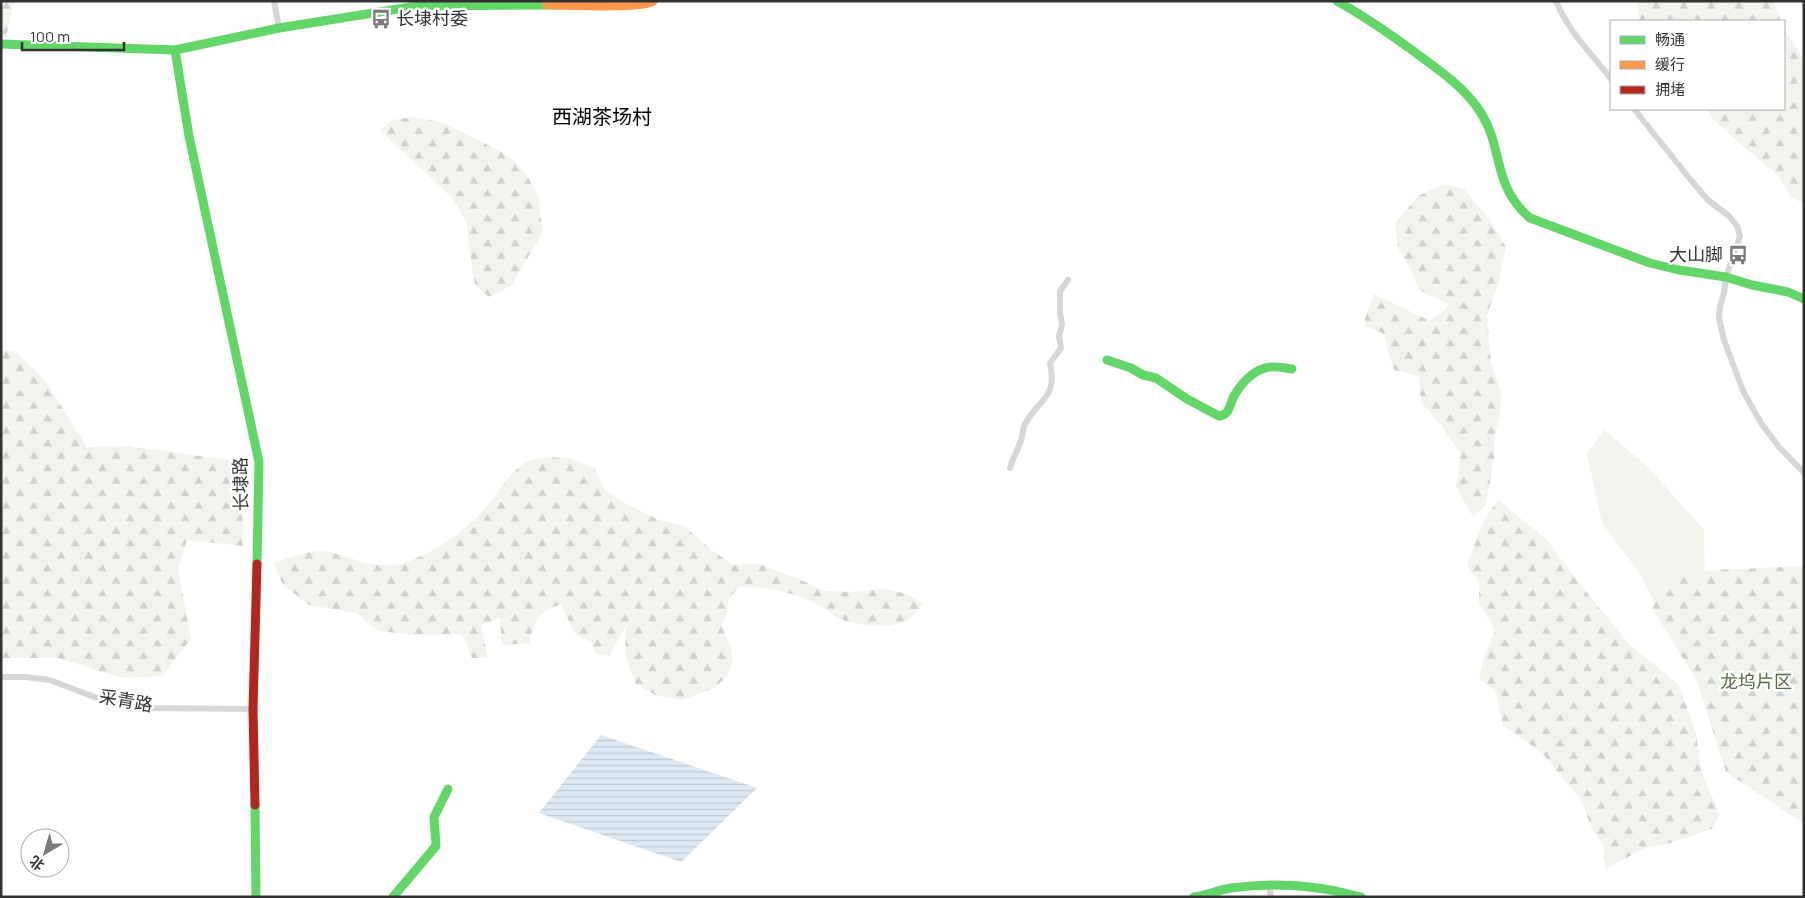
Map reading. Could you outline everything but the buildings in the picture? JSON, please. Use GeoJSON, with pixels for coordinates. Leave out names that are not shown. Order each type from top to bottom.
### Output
{"type":"FeatureCollection","features":[{"type":"Feature","properties":{"kind":"street"},"geometry":{"type":"LineString","coordinates":[[274,1],[279,28]]}},
{"type":"Feature","properties":{"kind":"street"},"geometry":{"type":"LineString","coordinates":[[1,44],[175,50],[279,28],[417,6],[625,5],[649,4],[652,1]]}},
{"type":"Feature","properties":{"kind":"street"},"geometry":{"type":"LineString","coordinates":[[1337,1],[1380,26],[1450,78],[1468,94],[1482,115],[1492,141],[1504,185],[1519,212],[1536,221],[1650,263],[1679,270],[1726,277],[1752,285],[1788,292],[1804,300]]}},
{"type":"Feature","properties":{"kind":"street"},"geometry":{"type":"LineString","coordinates":[[1556,1],[1571,30],[1610,78]]}},
{"type":"Feature","properties":{"kind":"street","name":"长埭路"},"geometry":{"type":"LineString","coordinates":[[175,50],[189,136],[259,462],[253,709],[256,897]]}},
{"type":"Feature","properties":{"kind":"street"},"geometry":{"type":"LineString","coordinates":[[1635,110],[1708,200],[1729,216],[1737,226],[1740,236],[1726,277],[1720,306],[1719,318],[1724,340],[1742,391],[1761,423],[1779,447],[1804,474]]}},
{"type":"Feature","properties":{"kind":"street"},"geometry":{"type":"LineString","coordinates":[[1010,468],[1025,424],[1050,389],[1052,373],[1050,362],[1061,348],[1060,291],[1068,280]]}},
{"type":"Feature","properties":{"kind":"street"},"geometry":{"type":"LineString","coordinates":[[1108,360],[1131,368],[1143,375],[1156,378],[1187,399],[1219,416],[1224,416],[1230,409],[1233,397],[1248,377],[1266,367],[1292,370]]}},
{"type":"Feature","properties":{"kind":"street","name":"采青路"},"geometry":{"type":"LineString","coordinates":[[1,677],[50,680],[102,700],[141,708],[253,709]]}},
{"type":"Feature","properties":{"kind":"street"},"geometry":{"type":"LineString","coordinates":[[393,897],[411,878],[436,846],[434,817],[448,789]]}},
{"type":"Feature","properties":{"kind":"street"},"geometry":{"type":"LineString","coordinates":[[1269,886],[1271,897]]}},
{"type":"Feature","properties":{"kind":"street"},"geometry":{"type":"LineString","coordinates":[[1194,897],[1223,890],[1269,886],[1322,888],[1347,892],[1361,897]]}},
{"type":"Feature","properties":{"kind":"green space"},"geometry":{"type":"Polygon","coordinates":[[[1,1],[14,1],[6,37],[1,37],[1,1]]]}},
{"type":"Feature","properties":{"kind":"green space"},"geometry":{"type":"Polygon","coordinates":[[[1636,1],[1773,1],[1781,20],[1640,20],[1636,1]]]}},
{"type":"Feature","properties":{"kind":"green space"},"geometry":{"type":"Polygon","coordinates":[[[1785,30],[1804,60],[1804,204],[1790,196],[1778,175],[1713,119],[1708,110],[1785,110],[1785,30]]]}},
{"type":"Feature","properties":{"kind":"green space"},"geometry":{"type":"Polygon","coordinates":[[[415,117],[444,123],[500,151],[516,162],[529,179],[538,196],[543,232],[511,286],[489,297],[475,285],[466,221],[453,199],[380,130],[393,120],[415,117]]]}},
{"type":"Feature","properties":{"kind":"green space"},"geometry":{"type":"Polygon","coordinates":[[[1444,184],[1464,189],[1489,219],[1506,247],[1499,281],[1487,315],[1491,363],[1501,393],[1500,415],[1494,438],[1494,458],[1486,505],[1473,517],[1456,486],[1461,454],[1440,424],[1421,402],[1419,376],[1394,370],[1383,333],[1366,327],[1365,318],[1374,294],[1430,321],[1450,305],[1419,290],[1412,272],[1398,248],[1395,224],[1418,196],[1444,184]]]}},
{"type":"Feature","properties":{"kind":"green space"},"geometry":{"type":"Polygon","coordinates":[[[1,350],[16,352],[44,379],[87,447],[127,446],[242,462],[243,546],[187,540],[178,569],[191,639],[162,676],[122,678],[58,658],[1,658],[1,350]]]}},
{"type":"Feature","properties":{"kind":"green space"},"geometry":{"type":"Polygon","coordinates":[[[1604,430],[1647,466],[1704,530],[1705,606],[1657,609],[1641,575],[1602,523],[1587,454],[1604,430]]]}},
{"type":"Feature","properties":{"kind":"green space"},"geometry":{"type":"Polygon","coordinates":[[[550,457],[572,459],[594,468],[604,489],[624,503],[659,520],[683,525],[711,550],[734,565],[759,564],[824,591],[852,592],[884,589],[907,594],[923,604],[910,618],[902,622],[894,625],[873,626],[853,623],[836,617],[820,605],[789,593],[740,586],[729,598],[727,613],[721,625],[730,645],[733,659],[727,677],[712,689],[682,700],[655,695],[635,683],[626,657],[625,636],[628,622],[609,656],[596,654],[591,643],[574,632],[561,604],[541,614],[535,623],[529,643],[502,645],[500,618],[481,625],[488,658],[472,658],[462,634],[414,635],[379,631],[356,613],[309,605],[283,585],[274,563],[307,553],[325,551],[367,563],[387,566],[398,565],[421,556],[442,545],[470,523],[487,506],[519,467],[530,461],[550,457]]]}},
{"type":"Feature","properties":{"kind":"green space"},"geometry":{"type":"Polygon","coordinates":[[[1498,500],[1547,540],[1629,644],[1679,685],[1696,733],[1701,771],[1720,815],[1712,829],[1670,843],[1647,847],[1605,869],[1604,846],[1593,831],[1581,800],[1542,753],[1503,725],[1495,690],[1479,679],[1484,657],[1495,630],[1479,603],[1479,582],[1467,566],[1483,522],[1498,500]]]}},
{"type":"Feature","properties":{"kind":"green space","name":"龙坞片区"},"geometry":{"type":"Polygon","coordinates":[[[1804,566],[1804,824],[1726,772],[1697,681],[1652,608],[1669,578],[1717,570],[1804,566]]]}},
{"type":"Feature","properties":{"kind":"shaded area"},"geometry":{"type":"Polygon","coordinates":[[[601,735],[757,788],[681,862],[539,813],[601,735]]]}},
{"type":"Feature","properties":{"kind":"traffic: fast"},"geometry":{"type":"LineString","coordinates":[[1337,1],[1369,20],[1410,49],[1445,75],[1468,96],[1481,113],[1488,127],[1504,180],[1510,193],[1518,206],[1530,218],[1650,263],[1679,270],[1726,277],[1752,285],[1788,292],[1804,299]]}},
{"type":"Feature","properties":{"kind":"traffic: fast"},"geometry":{"type":"LineString","coordinates":[[1,44],[175,50],[279,28],[417,6],[547,5]]}},
{"type":"Feature","properties":{"kind":"traffic: fast"},"geometry":{"type":"LineString","coordinates":[[175,50],[189,136],[259,462],[257,564]]}},
{"type":"Feature","properties":{"kind":"traffic: fast"},"geometry":{"type":"LineString","coordinates":[[1107,360],[1131,368],[1143,375],[1156,378],[1187,399],[1219,416],[1228,411],[1240,387],[1256,372],[1271,367],[1292,369]]}},
{"type":"Feature","properties":{"kind":"traffic: fast"},"geometry":{"type":"LineString","coordinates":[[393,897],[436,846],[434,817],[448,789]]}},
{"type":"Feature","properties":{"kind":"traffic: fast"},"geometry":{"type":"LineString","coordinates":[[255,805],[256,897]]}},
{"type":"Feature","properties":{"kind":"traffic: fast"},"geometry":{"type":"LineString","coordinates":[[1194,897],[1231,888],[1264,885],[1313,887],[1361,897]]}},
{"type":"Feature","properties":{"kind":"traffic: slow"},"geometry":{"type":"LineString","coordinates":[[547,5],[619,6],[653,1]]}},
{"type":"Feature","properties":{"kind":"traffic: jam"},"geometry":{"type":"LineString","coordinates":[[255,805],[253,709],[257,564]]}},
{"type":"Feature","properties":{"kind":"place","name":"长埭村委"},"geometry":{"type":"Point","coordinates":[381,19]}},
{"type":"Feature","properties":{"kind":"place","name":"大山脚"},"geometry":{"type":"Point","coordinates":[1738,255]}},
{"type":"Feature","properties":{"kind":"district","name":"西湖茶场村"},"geometry":{"type":"Point","coordinates":[602,117]}}]}
